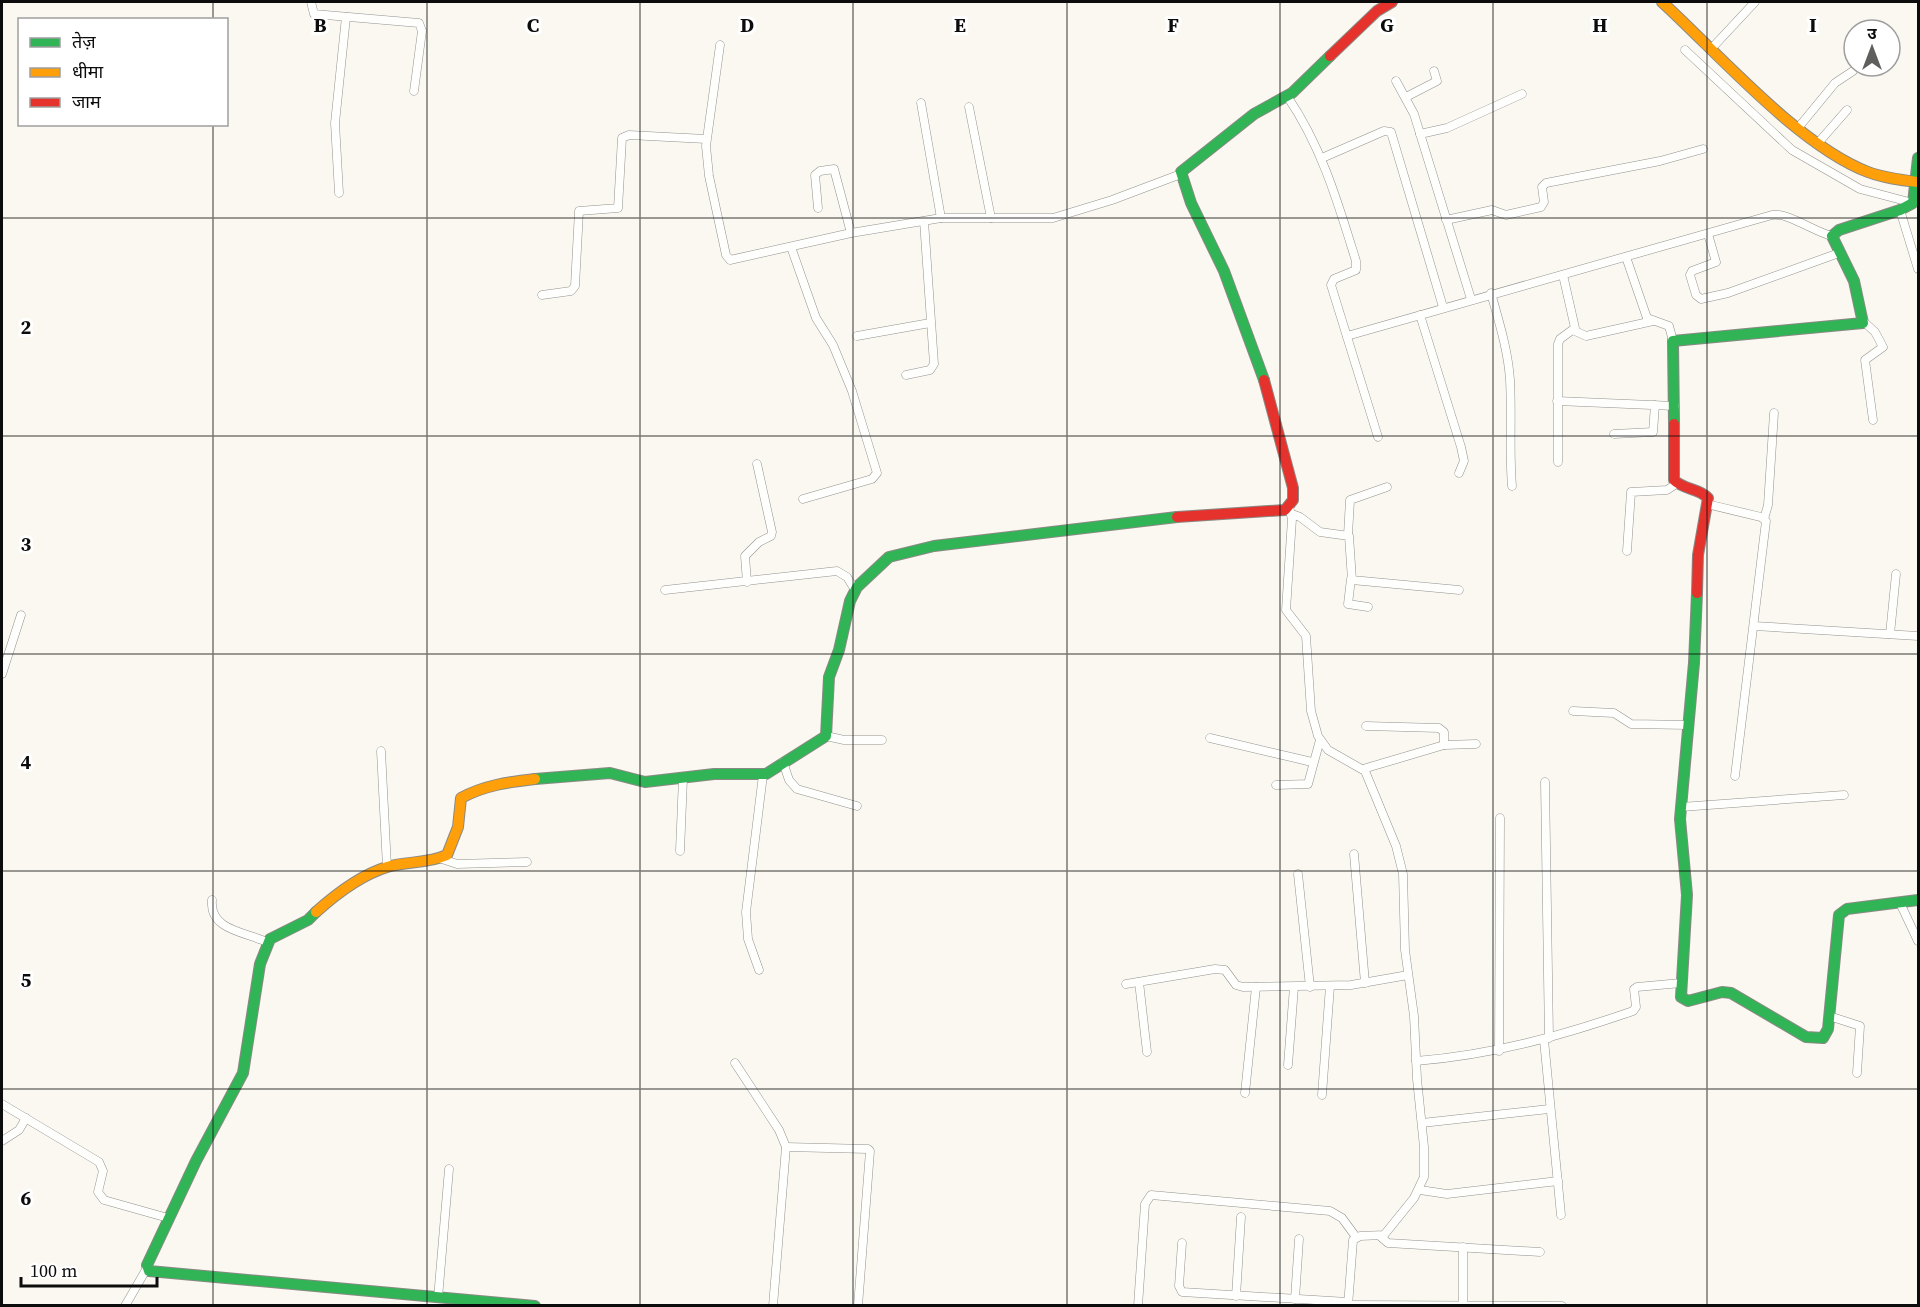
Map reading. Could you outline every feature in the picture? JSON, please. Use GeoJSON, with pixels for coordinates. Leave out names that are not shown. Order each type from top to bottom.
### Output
{"type":"FeatureCollection","features":[{"type":"Feature","properties":{"kind":"street"},"geometry":{"type":"LineString","coordinates":[[311,2],[314,14],[419,23],[422,31],[414,91]]}},
{"type":"Feature","properties":{"kind":"street"},"geometry":{"type":"LineString","coordinates":[[720,45],[706,139],[709,176],[727,258],[733,260],[851,233],[924,220],[1053,218],[1112,200],[1181,174],[1182,170],[1254,114],[1287,96],[1353,37],[1377,11],[1392,2]]}},
{"type":"Feature","properties":{"kind":"street"},"geometry":{"type":"LineString","coordinates":[[1662,2],[1798,128],[1818,143],[1865,171],[1897,180],[1917,190]]}},
{"type":"Feature","properties":{"kind":"street"},"geometry":{"type":"LineString","coordinates":[[1712,48],[1755,2]]}},
{"type":"Feature","properties":{"kind":"street"},"geometry":{"type":"LineString","coordinates":[[339,193],[335,123],[346,17]]}},
{"type":"Feature","properties":{"kind":"street"},"geometry":{"type":"LineString","coordinates":[[1685,50],[1792,150],[1860,189],[1917,190]]}},
{"type":"Feature","properties":{"kind":"street"},"geometry":{"type":"LineString","coordinates":[[1406,97],[1437,81],[1434,71]]}},
{"type":"Feature","properties":{"kind":"street"},"geometry":{"type":"LineString","coordinates":[[1798,128],[1835,83],[1842,78]]}},
{"type":"Feature","properties":{"kind":"street"},"geometry":{"type":"LineString","coordinates":[[1396,81],[1406,97],[1420,134],[1471,299]]}},
{"type":"Feature","properties":{"kind":"street"},"geometry":{"type":"LineString","coordinates":[[1420,134],[1447,128],[1522,94]]}},
{"type":"Feature","properties":{"kind":"street"},"geometry":{"type":"LineString","coordinates":[[1287,96],[1308,128],[1322,158],[1357,265],[1356,270],[1334,279],[1331,285],[1378,437]]}},
{"type":"Feature","properties":{"kind":"street"},"geometry":{"type":"LineString","coordinates":[[921,103],[941,218]]}},
{"type":"Feature","properties":{"kind":"street"},"geometry":{"type":"LineString","coordinates":[[969,107],[991,218]]}},
{"type":"Feature","properties":{"kind":"street"},"geometry":{"type":"LineString","coordinates":[[1818,143],[1847,110]]}},
{"type":"Feature","properties":{"kind":"street"},"geometry":{"type":"LineString","coordinates":[[1322,158],[1384,131],[1391,132],[1443,307]]}},
{"type":"Feature","properties":{"kind":"street"},"geometry":{"type":"LineString","coordinates":[[542,295],[571,291],[575,285],[579,211],[618,208],[622,138],[629,135],[706,139]]}},
{"type":"Feature","properties":{"kind":"street"},"geometry":{"type":"LineString","coordinates":[[1446,220],[1492,210],[1506,215],[1541,207],[1544,202],[1542,187],[1546,183],[1670,159],[1703,148]]}},
{"type":"Feature","properties":{"kind":"street"},"geometry":{"type":"LineString","coordinates":[[1832,236],[1839,230],[1900,210],[1917,190],[1916,163],[1918,158]]}},
{"type":"Feature","properties":{"kind":"street"},"geometry":{"type":"LineString","coordinates":[[818,208],[815,175],[820,171],[834,169],[851,233]]}},
{"type":"Feature","properties":{"kind":"street"},"geometry":{"type":"LineString","coordinates":[[1181,174],[1191,203],[1224,271],[1263,377],[1292,483],[1294,495],[1291,511],[1286,610],[1306,636],[1311,711],[1320,740],[1335,755],[1363,769],[1401,864],[1408,975],[1414,1016],[1425,1157],[1420,1190],[1389,1231],[1381,1236],[1356,1237]]}},
{"type":"Feature","properties":{"kind":"street"},"geometry":{"type":"LineString","coordinates":[[1900,210],[1918,269]]}},
{"type":"Feature","properties":{"kind":"street"},"geometry":{"type":"LineString","coordinates":[[1347,336],[1491,293],[1780,214],[1810,229],[1832,236],[1854,281],[1864,322],[1875,332],[1882,347],[1865,360],[1873,420]]}},
{"type":"Feature","properties":{"kind":"street"},"geometry":{"type":"LineString","coordinates":[[906,375],[933,368],[924,220]]}},
{"type":"Feature","properties":{"kind":"street"},"geometry":{"type":"LineString","coordinates":[[1708,234],[1716,262],[1692,271],[1690,274],[1696,295],[1701,299],[1728,292],[1839,253]]}},
{"type":"Feature","properties":{"kind":"street"},"geometry":{"type":"LineString","coordinates":[[790,247],[816,318],[833,345],[852,391],[877,472],[872,479],[803,499]]}},
{"type":"Feature","properties":{"kind":"street"},"geometry":{"type":"LineString","coordinates":[[1626,257],[1645,312],[1653,321]]}},
{"type":"Feature","properties":{"kind":"street"},"geometry":{"type":"LineString","coordinates":[[1563,275],[1575,331]]}},
{"type":"Feature","properties":{"kind":"street"},"geometry":{"type":"LineString","coordinates":[[1491,293],[1508,354],[1509,448],[1512,486]]}},
{"type":"Feature","properties":{"kind":"street"},"geometry":{"type":"LineString","coordinates":[[1420,315],[1461,447],[1464,460],[1458,473]]}},
{"type":"Feature","properties":{"kind":"street"},"geometry":{"type":"LineString","coordinates":[[1575,331],[1586,336],[1653,321],[1669,326],[1673,341],[1675,406],[1673,475],[1676,483],[1707,494],[1698,555],[1694,663],[1680,826],[1687,902],[1681,997],[1684,1000],[1731,993],[1810,1038],[1823,1038],[1828,1029],[1839,915],[1847,909],[1918,900]]}},
{"type":"Feature","properties":{"kind":"street"},"geometry":{"type":"LineString","coordinates":[[1673,341],[1855,326],[1864,322]]}},
{"type":"Feature","properties":{"kind":"street"},"geometry":{"type":"LineString","coordinates":[[857,336],[930,323]]}},
{"type":"Feature","properties":{"kind":"street"},"geometry":{"type":"LineString","coordinates":[[1558,462],[1558,344],[1560,339],[1575,331]]}},
{"type":"Feature","properties":{"kind":"street"},"geometry":{"type":"LineString","coordinates":[[1557,401],[1675,406]]}},
{"type":"Feature","properties":{"kind":"street"},"geometry":{"type":"LineString","coordinates":[[1614,434],[1653,432],[1655,405]]}},
{"type":"Feature","properties":{"kind":"street"},"geometry":{"type":"LineString","coordinates":[[1735,776],[1754,626],[1764,519],[1768,505],[1774,413]]}},
{"type":"Feature","properties":{"kind":"street"},"geometry":{"type":"LineString","coordinates":[[747,582],[745,556],[759,542],[771,536],[772,532],[757,465]]}},
{"type":"Feature","properties":{"kind":"street"},"geometry":{"type":"LineString","coordinates":[[1627,551],[1631,492],[1666,490],[1676,483]]}},
{"type":"Feature","properties":{"kind":"street"},"geometry":{"type":"LineString","coordinates":[[1368,607],[1348,604],[1351,579],[1348,535],[1350,500],[1387,487]]}},
{"type":"Feature","properties":{"kind":"street"},"geometry":{"type":"LineString","coordinates":[[1707,504],[1764,519]]}},
{"type":"Feature","properties":{"kind":"street"},"geometry":{"type":"LineString","coordinates":[[826,736],[829,677],[855,591],[889,557],[918,548],[1152,519],[1291,511],[1320,532],[1348,535]]}},
{"type":"Feature","properties":{"kind":"street"},"geometry":{"type":"LineString","coordinates":[[664,590],[837,571],[847,577],[855,591]]}},
{"type":"Feature","properties":{"kind":"street"},"geometry":{"type":"LineString","coordinates":[[1890,634],[1896,574]]}},
{"type":"Feature","properties":{"kind":"street"},"geometry":{"type":"LineString","coordinates":[[1351,579],[1458,590]]}},
{"type":"Feature","properties":{"kind":"street"},"geometry":{"type":"LineString","coordinates":[[2,674],[21,615]]}},
{"type":"Feature","properties":{"kind":"street"},"geometry":{"type":"LineString","coordinates":[[1754,626],[1918,636]]}},
{"type":"Feature","properties":{"kind":"street"},"geometry":{"type":"LineString","coordinates":[[1573,711],[1614,712],[1631,724],[1688,725]]}},
{"type":"Feature","properties":{"kind":"street"},"geometry":{"type":"LineString","coordinates":[[1366,726],[1439,728],[1444,732],[1444,745]]}},
{"type":"Feature","properties":{"kind":"street"},"geometry":{"type":"LineString","coordinates":[[442,859],[450,852],[455,839],[461,798],[478,789],[557,776],[598,773],[617,774],[645,782],[714,774],[763,775],[826,736],[858,741],[882,740]]}},
{"type":"Feature","properties":{"kind":"street"},"geometry":{"type":"LineString","coordinates":[[1210,738],[1312,762]]}},
{"type":"Feature","properties":{"kind":"street"},"geometry":{"type":"LineString","coordinates":[[1276,784],[1307,785],[1320,740]]}},
{"type":"Feature","properties":{"kind":"street"},"geometry":{"type":"LineString","coordinates":[[1363,769],[1444,745],[1476,744]]}},
{"type":"Feature","properties":{"kind":"street"},"geometry":{"type":"LineString","coordinates":[[381,751],[387,867]]}},
{"type":"Feature","properties":{"kind":"street"},"geometry":{"type":"LineString","coordinates":[[783,762],[789,780],[797,789],[857,806]]}},
{"type":"Feature","properties":{"kind":"street"},"geometry":{"type":"LineString","coordinates":[[759,970],[748,939],[746,912],[763,775]]}},
{"type":"Feature","properties":{"kind":"street"},"geometry":{"type":"LineString","coordinates":[[680,852],[683,778]]}},
{"type":"Feature","properties":{"kind":"street"},"geometry":{"type":"LineString","coordinates":[[1545,782],[1546,1039],[1549,1109],[1561,1215]]}},
{"type":"Feature","properties":{"kind":"street"},"geometry":{"type":"LineString","coordinates":[[1681,807],[1844,795]]}},
{"type":"Feature","properties":{"kind":"street"},"geometry":{"type":"LineString","coordinates":[[1499,1051],[1500,818]]}},
{"type":"Feature","properties":{"kind":"street"},"geometry":{"type":"LineString","coordinates":[[1354,854],[1365,983]]}},
{"type":"Feature","properties":{"kind":"street"},"geometry":{"type":"LineString","coordinates":[[125,1305],[147,1268],[168,1218],[243,1073],[257,982],[267,942],[275,934],[308,920],[338,892],[387,867],[442,859],[457,864],[527,862]]}},
{"type":"Feature","properties":{"kind":"street"},"geometry":{"type":"LineString","coordinates":[[1298,874],[1310,987]]}},
{"type":"Feature","properties":{"kind":"street"},"geometry":{"type":"LineString","coordinates":[[212,900],[212,912],[216,921],[267,942]]}},
{"type":"Feature","properties":{"kind":"street"},"geometry":{"type":"LineString","coordinates":[[1900,903],[1918,941]]}},
{"type":"Feature","properties":{"kind":"street"},"geometry":{"type":"LineString","coordinates":[[1126,984],[1221,969],[1228,973],[1236,985],[1256,987],[1330,986],[1365,983],[1408,975]]}},
{"type":"Feature","properties":{"kind":"street"},"geometry":{"type":"LineString","coordinates":[[1139,982],[1147,1052]]}},
{"type":"Feature","properties":{"kind":"street"},"geometry":{"type":"LineString","coordinates":[[1416,1061],[1499,1051],[1546,1039],[1633,1011],[1636,1007],[1634,991],[1637,987],[1681,983]]}},
{"type":"Feature","properties":{"kind":"street"},"geometry":{"type":"LineString","coordinates":[[1322,1095],[1330,986]]}},
{"type":"Feature","properties":{"kind":"street"},"geometry":{"type":"LineString","coordinates":[[1245,1093],[1256,987]]}},
{"type":"Feature","properties":{"kind":"street"},"geometry":{"type":"LineString","coordinates":[[1288,1065],[1294,987]]}},
{"type":"Feature","properties":{"kind":"street"},"geometry":{"type":"LineString","coordinates":[[1829,1016],[1860,1026],[1857,1073]]}},
{"type":"Feature","properties":{"kind":"street"},"geometry":{"type":"LineString","coordinates":[[735,1063],[779,1130],[786,1147],[773,1305]]}},
{"type":"Feature","properties":{"kind":"street"},"geometry":{"type":"LineString","coordinates":[[2,1104],[99,1162],[103,1168],[98,1192],[104,1200],[168,1218]]}},
{"type":"Feature","properties":{"kind":"street"},"geometry":{"type":"LineString","coordinates":[[1422,1123],[1549,1109]]}},
{"type":"Feature","properties":{"kind":"street"},"geometry":{"type":"LineString","coordinates":[[2,1141],[19,1130],[26,1118]]}},
{"type":"Feature","properties":{"kind":"street"},"geometry":{"type":"LineString","coordinates":[[786,1147],[865,1148],[870,1151],[858,1305]]}},
{"type":"Feature","properties":{"kind":"street"},"geometry":{"type":"LineString","coordinates":[[438,1298],[449,1169]]}},
{"type":"Feature","properties":{"kind":"street"},"geometry":{"type":"LineString","coordinates":[[1420,1190],[1447,1194],[1558,1181]]}},
{"type":"Feature","properties":{"kind":"street"},"geometry":{"type":"LineString","coordinates":[[1138,1305],[1145,1204],[1151,1195],[1330,1211],[1342,1218],[1356,1237]]}},
{"type":"Feature","properties":{"kind":"street"},"geometry":{"type":"LineString","coordinates":[[1236,1296],[1241,1216]]}},
{"type":"Feature","properties":{"kind":"street"},"geometry":{"type":"LineString","coordinates":[[1381,1236],[1388,1243],[1463,1250],[1540,1252]]}},
{"type":"Feature","properties":{"kind":"street"},"geometry":{"type":"LineString","coordinates":[[1348,1304],[1351,1249],[1356,1237]]}},
{"type":"Feature","properties":{"kind":"street"},"geometry":{"type":"LineString","coordinates":[[1295,1299],[1299,1239]]}},
{"type":"Feature","properties":{"kind":"street"},"geometry":{"type":"LineString","coordinates":[[1182,1243],[1179,1286],[1182,1292],[1348,1304],[1562,1305]]}},
{"type":"Feature","properties":{"kind":"street"},"geometry":{"type":"LineString","coordinates":[[1463,1250],[1463,1305]]}},
{"type":"Feature","properties":{"kind":"street"},"geometry":{"type":"LineString","coordinates":[[147,1268],[152,1272],[535,1305]]}},
{"type":"Feature","properties":{"kind":"traffic: fast"},"geometry":{"type":"LineString","coordinates":[[1264,380],[1224,271],[1191,203],[1181,172],[1254,114],[1292,93],[1330,56]]}},
{"type":"Feature","properties":{"kind":"traffic: fast"},"geometry":{"type":"LineString","coordinates":[[1674,424],[1673,341],[1863,323],[1854,281],[1832,236],[1839,230],[1900,210],[1913,203],[1918,158]]}},
{"type":"Feature","properties":{"kind":"traffic: fast"},"geometry":{"type":"LineString","coordinates":[[535,779],[610,773],[645,782],[714,774],[766,774],[826,736],[829,677],[839,650],[850,601],[857,587],[889,557],[934,546],[1177,517]]}},
{"type":"Feature","properties":{"kind":"traffic: fast"},"geometry":{"type":"LineString","coordinates":[[1697,593],[1694,663],[1680,819],[1687,895],[1681,997],[1688,1001],[1722,992],[1731,993],[1806,1037],[1823,1038],[1828,1029],[1839,915],[1847,909],[1918,900]]}},
{"type":"Feature","properties":{"kind":"traffic: fast"},"geometry":{"type":"LineString","coordinates":[[316,912],[308,920],[270,939],[260,964],[243,1073],[196,1161],[147,1265],[149,1271],[535,1306]]}},
{"type":"Feature","properties":{"kind":"traffic: slow"},"geometry":{"type":"LineString","coordinates":[[1662,2],[1760,96],[1814,141],[1841,159],[1868,172],[1918,182]]}},
{"type":"Feature","properties":{"kind":"traffic: slow"},"geometry":{"type":"LineString","coordinates":[[316,912],[349,886],[377,870],[447,855],[458,827],[461,798],[488,787],[535,779]]}},
{"type":"Feature","properties":{"kind":"traffic: jam"},"geometry":{"type":"LineString","coordinates":[[1330,56],[1377,11],[1392,2]]}},
{"type":"Feature","properties":{"kind":"traffic: jam"},"geometry":{"type":"LineString","coordinates":[[1177,517],[1285,510],[1293,500],[1293,488],[1264,380]]}},
{"type":"Feature","properties":{"kind":"traffic: jam"},"geometry":{"type":"LineString","coordinates":[[1674,424],[1674,480],[1708,498],[1698,555],[1697,593]]}}]}
